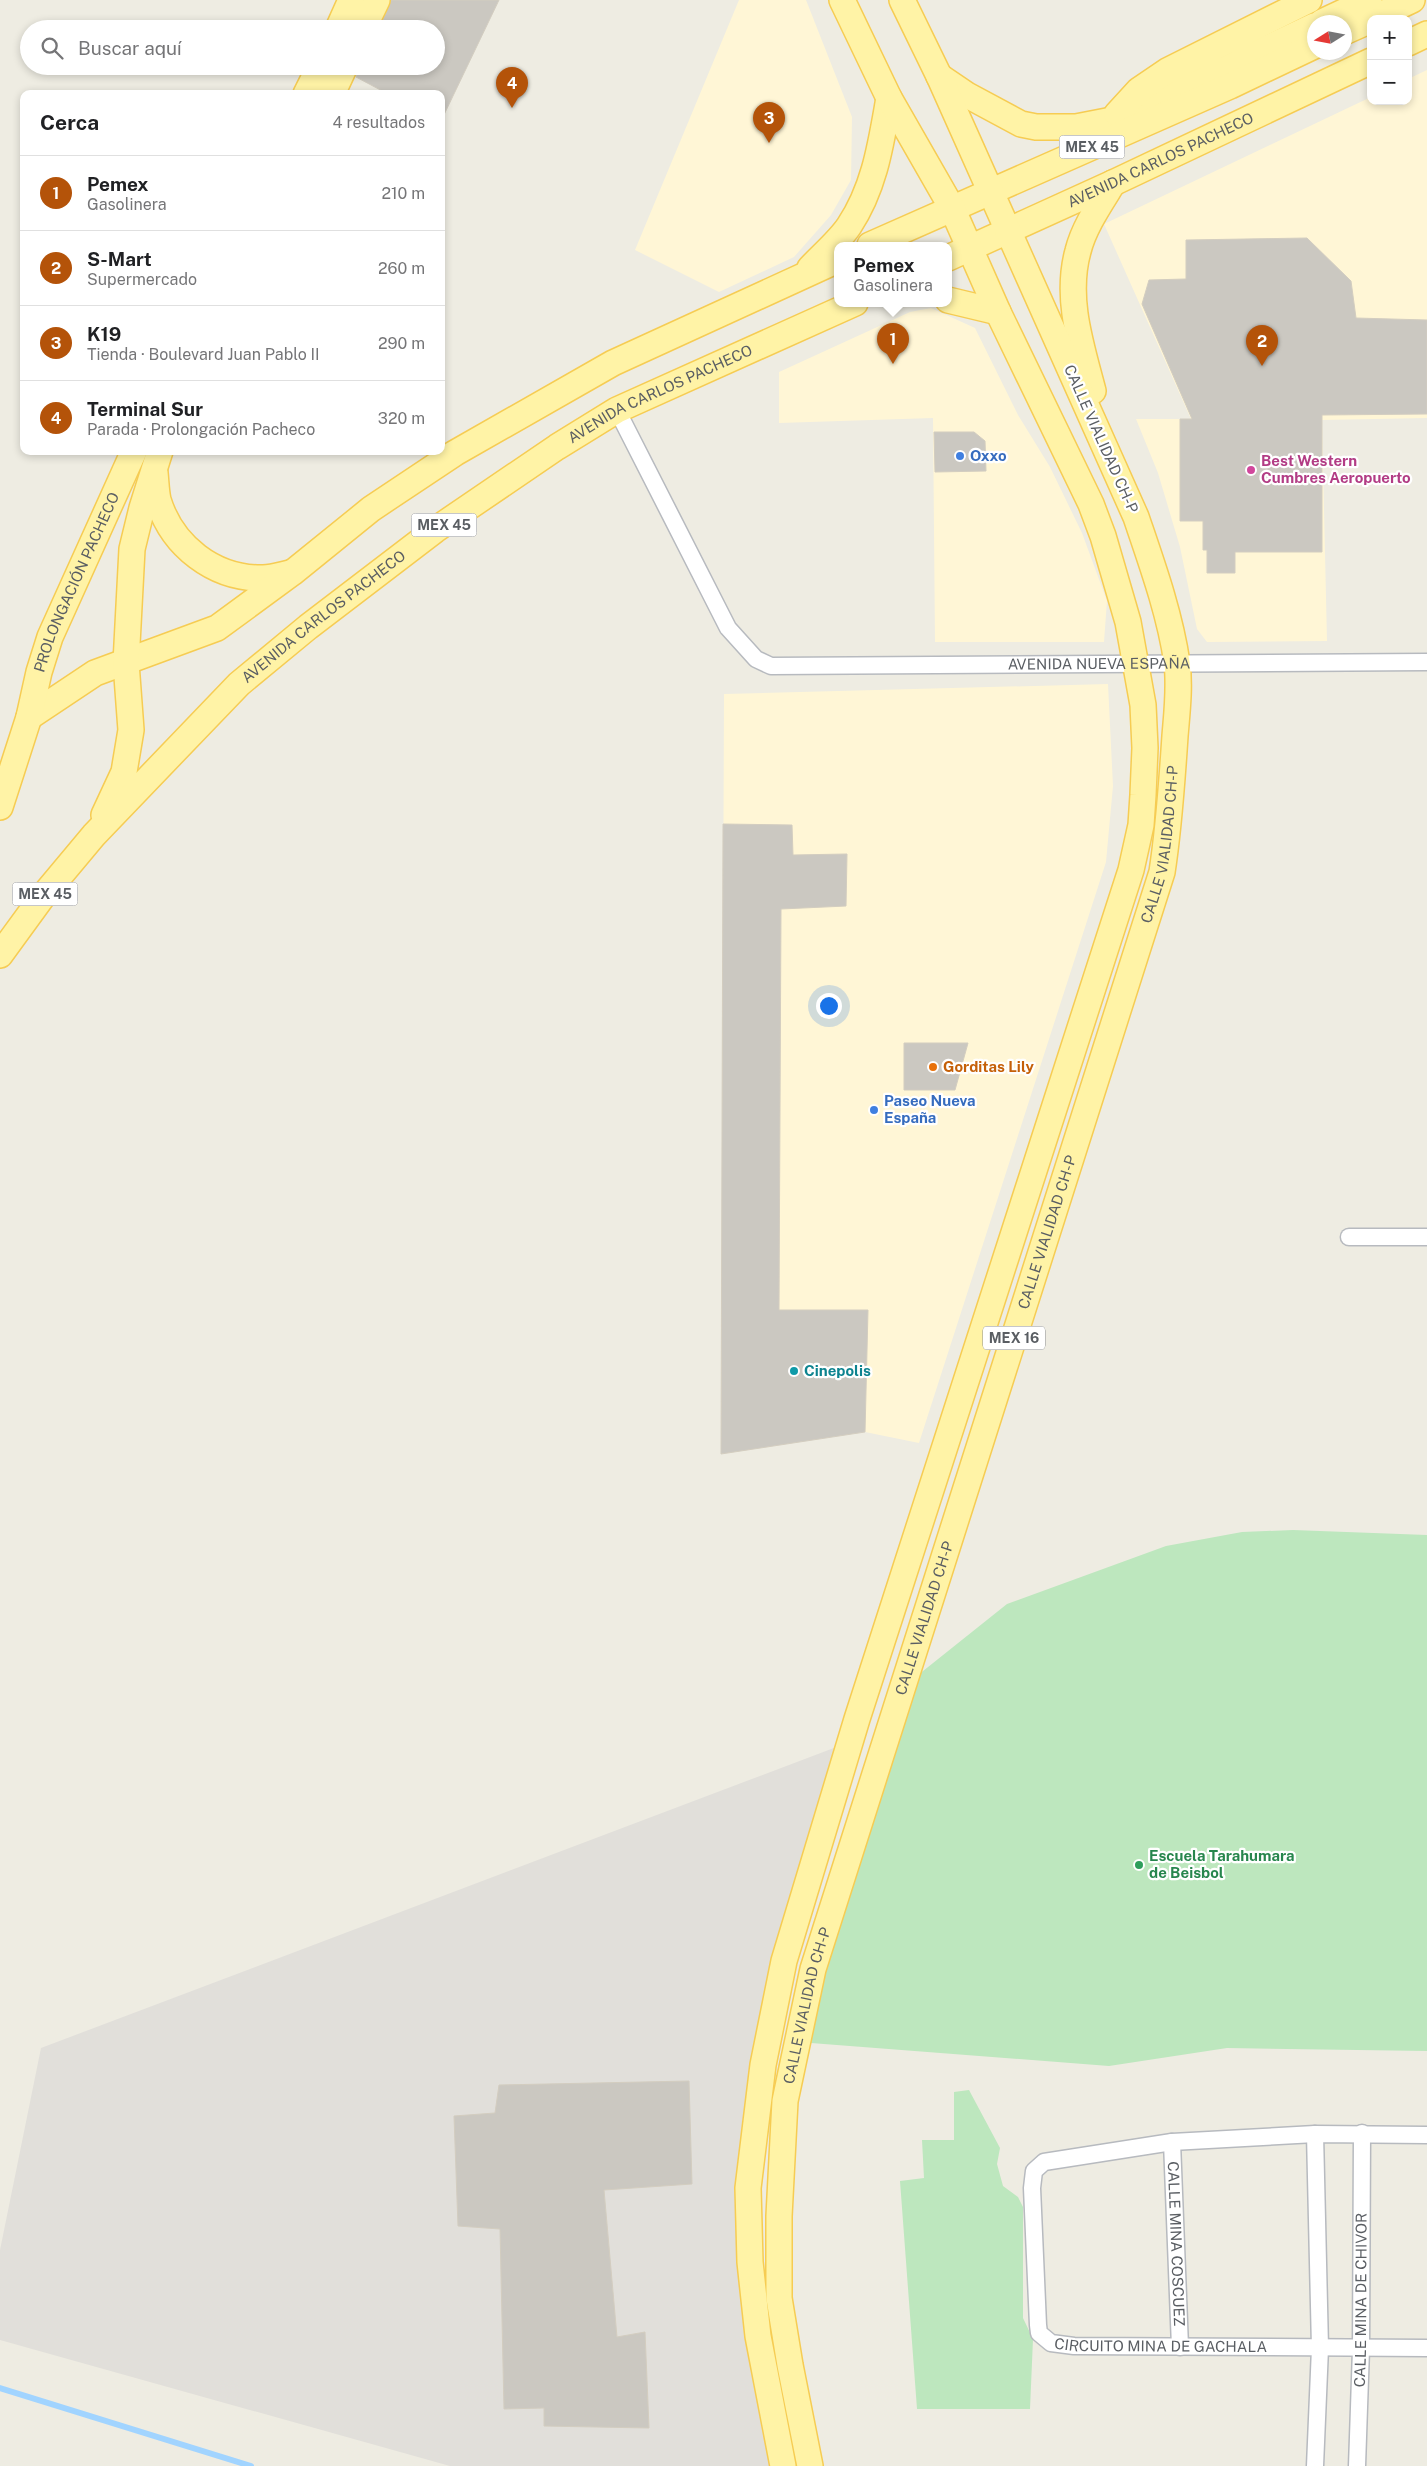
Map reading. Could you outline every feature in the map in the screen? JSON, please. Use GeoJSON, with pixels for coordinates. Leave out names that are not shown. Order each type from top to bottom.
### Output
{"type":"FeatureCollection","features":[{"type":"Feature","properties":{"kind":"main road"},"geometry":{"type":"LineString","coordinates":[[342,20],[351,0]]}},
{"type":"Feature","properties":{"kind":"main road"},"geometry":{"type":"LineString","coordinates":[[367,20],[377,0]]}},
{"type":"Feature","properties":{"kind":"main road","name":"CALLE VIALIDAD CH-P"},"geometry":{"type":"LineString","coordinates":[[783,2466],[758,2336],[750,2262],[748,2188],[763,2065],[784,1961],[856,1719],[1131,870],[1141,825],[1145,774],[1143,705],[1137,664],[1113,566],[1091,504],[998,312],[952,208],[889,98],[842,0]]}},
{"type":"Feature","properties":{"kind":"main road","name":"CALLE VIALIDAD CH-P"},"geometry":{"type":"LineString","coordinates":[[810,2466],[790,2365],[780,2298],[780,2216],[785,2101],[791,2069],[813,1969],[1162,872],[1170,820],[1177,704],[1177,664],[1155,573],[1136,517],[939,76],[902,0]]}},
{"type":"Feature","properties":{"kind":"main road"},"geometry":{"type":"LineString","coordinates":[[1112,120],[1139,90],[1167,71],[1309,0]]}},
{"type":"Feature","properties":{"kind":"main road"},"geometry":{"type":"LineString","coordinates":[[1337,15],[1369,0]]}},
{"type":"Feature","properties":{"kind":"main road"},"geometry":{"type":"LineString","coordinates":[[1380,15],[1412,0]]}},
{"type":"Feature","properties":{"kind":"main road"},"geometry":{"type":"LineString","coordinates":[[1352,28],[1367,21]]}},
{"type":"Feature","properties":{"kind":"main road"},"geometry":{"type":"LineString","coordinates":[[939,76],[975,100],[1021,124],[1036,127],[1076,127],[1112,120],[1307,29]]}},
{"type":"Feature","properties":{"kind":"main road"},"geometry":{"type":"LineString","coordinates":[[1412,41],[1427,34]]}},
{"type":"Feature","properties":{"kind":"main road","name":"MEX 45"},"geometry":{"type":"LineString","coordinates":[[877,242],[1230,86],[1307,49]]}},
{"type":"Feature","properties":{"kind":"main road","name":"AVENIDA CARLOS PACHECO"},"geometry":{"type":"LineString","coordinates":[[952,256],[1113,183],[1367,63]]}},
{"type":"Feature","properties":{"kind":"main road"},"geometry":{"type":"LineString","coordinates":[[308,90],[316,75]]}},
{"type":"Feature","properties":{"kind":"main road"},"geometry":{"type":"LineString","coordinates":[[334,90],[341,75]]}},
{"type":"Feature","properties":{"kind":"main road"},"geometry":{"type":"LineString","coordinates":[[802,276],[848,227],[862,204],[872,180],[878,158],[889,98]]}},
{"type":"Feature","properties":{"kind":"main road"},"geometry":{"type":"LineString","coordinates":[[1111,458],[1073,304],[1073,274],[1078,250],[1088,225],[1113,183]]}},
{"type":"Feature","properties":{"kind":"main road"},"geometry":{"type":"LineString","coordinates":[[0,807],[29,717],[95,673],[217,628],[292,573],[371,509],[455,453],[613,363],[834,262]]}},
{"type":"Feature","properties":{"kind":"main road"},"geometry":{"type":"LineString","coordinates":[[952,301],[998,312]]}},
{"type":"Feature","properties":{"kind":"main road","name":"AVENIDA CARLOS PACHECO"},"geometry":{"type":"LineString","coordinates":[[0,955],[43,896],[94,835],[239,684],[308,627],[436,530],[557,447],[617,410],[846,307]]}},
{"type":"Feature","properties":{"kind":"main road","name":"PROLONGACIÓN PACHECO"},"geometry":{"type":"LineString","coordinates":[[29,717],[38,672],[50,637],[132,455]]}},
{"type":"Feature","properties":{"kind":"main road"},"geometry":{"type":"LineString","coordinates":[[157,461],[158,498],[168,525],[186,548],[209,565],[236,576],[264,578],[292,573]]}},
{"type":"Feature","properties":{"kind":"main road","name":"PROLONGACIÓN PACHECO"},"geometry":{"type":"LineString","coordinates":[[94,835],[124,772],[131,730],[126,663],[132,549],[157,461]]}},
{"type":"Feature","properties":{"kind":"street","name":"AVENIDA NUEVA ESPAÑA"},"geometry":{"type":"LineString","coordinates":[[617,410],[728,628],[756,659],[771,666],[1427,662]]}},
{"type":"Feature","properties":{"kind":"street"},"geometry":{"type":"LineString","coordinates":[[1349,1237],[1427,1237]]}},
{"type":"Feature","properties":{"kind":"street","name":"CALLE MINA DE CHIVOR"},"geometry":{"type":"LineString","coordinates":[[1357,2466],[1362,2133]]}},
{"type":"Feature","properties":{"kind":"street"},"geometry":{"type":"LineString","coordinates":[[1315,2134],[1320,2348],[1315,2466]]}},
{"type":"Feature","properties":{"kind":"street","name":"CIRCUITO MINA DE GACHALA"},"geometry":{"type":"LineString","coordinates":[[1427,2134],[1315,2134],[1172,2142],[1044,2162],[1034,2171],[1032,2188],[1038,2325],[1039,2333],[1051,2343],[1074,2346],[1427,2348]]}},
{"type":"Feature","properties":{"kind":"street","name":"CALLE MINA COSCUEZ"},"geometry":{"type":"LineString","coordinates":[[1172,2142],[1180,2347]]}},
{"type":"Feature","properties":{"kind":"shaded area"},"geometry":{"type":"Polygon","coordinates":[[[739,0],[806,0],[852,117],[851,180],[831,215],[794,257],[719,292],[635,250],[739,0]]]}},
{"type":"Feature","properties":{"kind":"shaded area"},"geometry":{"type":"Polygon","coordinates":[[[1427,70],[1427,418],[1322,420],[1327,641],[1207,642],[1197,629],[1180,547],[1158,473],[1136,419],[1191,419],[1104,224],[1367,99],[1367,105],[1412,105],[1412,77],[1427,70]]]}},
{"type":"Feature","properties":{"kind":"shaded area"},"geometry":{"type":"Polygon","coordinates":[[[931,308],[975,328],[1018,415],[1050,467],[1082,533],[1107,601],[1104,642],[935,642],[933,418],[779,423],[779,372],[910,312],[931,308]]]}},
{"type":"Feature","properties":{"kind":"shaded area","name":"Paseo Nueva España"},"geometry":{"type":"Polygon","coordinates":[[[1108,684],[1113,786],[1106,862],[919,1443],[865,1432],[721,1454],[724,694],[1108,684]]]}},
{"type":"Feature","properties":{"kind":"shaded area"},"geometry":{"type":"Polygon","coordinates":[[[847,1743],[749,2097],[778,2466],[450,2466],[0,2340],[0,2250],[41,2048],[847,1743]]]}},
{"type":"Feature","properties":{"kind":"green space","name":"Escuela Tarahumara de Beisbol"},"geometry":{"type":"Polygon","coordinates":[[[1293,1530],[1427,1535],[1427,2051],[1227,2048],[1109,2066],[798,2042],[903,1687],[1007,1604],[1166,1546],[1242,1532],[1293,1530]]]}},
{"type":"Feature","properties":{"kind":"green space"},"geometry":{"type":"Polygon","coordinates":[[[969,2090],[1000,2148],[997,2164],[1003,2186],[1018,2197],[1023,2207],[1023,2318],[1033,2339],[1030,2409],[917,2409],[900,2181],[924,2178],[922,2140],[954,2140],[954,2092],[969,2090]]]}},
{"type":"Feature","properties":{"kind":"building"},"geometry":{"type":"Polygon","coordinates":[[[391,0],[499,0],[445,113],[445,90],[380,90],[356,77],[357,75],[445,75],[445,20],[383,20],[391,0]]]}},
{"type":"Feature","properties":{"kind":"building"},"geometry":{"type":"Polygon","coordinates":[[[1307,238],[1351,281],[1356,318],[1427,320],[1427,414],[1322,415],[1322,552],[1235,552],[1235,573],[1207,573],[1207,550],[1203,550],[1203,521],[1180,521],[1180,419],[1192,419],[1142,304],[1149,280],[1186,279],[1186,240],[1307,238]]]}},
{"type":"Feature","properties":{"kind":"building","name":"Oxxo"},"geometry":{"type":"Polygon","coordinates":[[[934,432],[974,432],[985,441],[986,471],[935,472],[934,432]]]}},
{"type":"Feature","properties":{"kind":"building"},"geometry":{"type":"Polygon","coordinates":[[[723,824],[792,825],[793,855],[847,854],[846,906],[781,909],[779,1310],[868,1310],[865,1432],[721,1454],[723,824]]]}},
{"type":"Feature","properties":{"kind":"building","name":"Gorditas Lily"},"geometry":{"type":"Polygon","coordinates":[[[904,1043],[968,1043],[955,1090],[904,1090],[904,1043]]]}},
{"type":"Feature","properties":{"kind":"building"},"geometry":{"type":"Polygon","coordinates":[[[689,2081],[692,2184],[604,2190],[617,2337],[645,2332],[649,2428],[544,2426],[544,2408],[504,2409],[500,2229],[458,2226],[454,2116],[495,2113],[499,2085],[689,2081]]]}},
{"type":"Feature","properties":{"kind":"waterway"},"geometry":{"type":"LineString","coordinates":[[0,2388],[251,2466]]}},
{"type":"Feature","properties":{"kind":"place","name":"Terminal Sur"},"geometry":{"type":"Point","coordinates":[512,108]}},
{"type":"Feature","properties":{"kind":"place","name":"K19"},"geometry":{"type":"Point","coordinates":[769,143]}},
{"type":"Feature","properties":{"kind":"place","name":"Pemex"},"geometry":{"type":"Point","coordinates":[893,364]}},
{"type":"Feature","properties":{"kind":"place","name":"S-Mart"},"geometry":{"type":"Point","coordinates":[1262,366]}},
{"type":"Feature","properties":{"kind":"place","name":"Oxxo"},"geometry":{"type":"Point","coordinates":[960,456]}},
{"type":"Feature","properties":{"kind":"place","name":"Best Western Cumbres Aeropuerto"},"geometry":{"type":"Point","coordinates":[1251,470]}},
{"type":"Feature","properties":{"kind":"place","name":"Gorditas Lily"},"geometry":{"type":"Point","coordinates":[933,1067]}},
{"type":"Feature","properties":{"kind":"place","name":"Paseo Nueva España"},"geometry":{"type":"Point","coordinates":[874,1110]}},
{"type":"Feature","properties":{"kind":"place","name":"Cinepolis"},"geometry":{"type":"Point","coordinates":[794,1371]}},
{"type":"Feature","properties":{"kind":"place","name":"Escuela Tarahumara de Beisbol"},"geometry":{"type":"Point","coordinates":[1139,1865]}}]}
